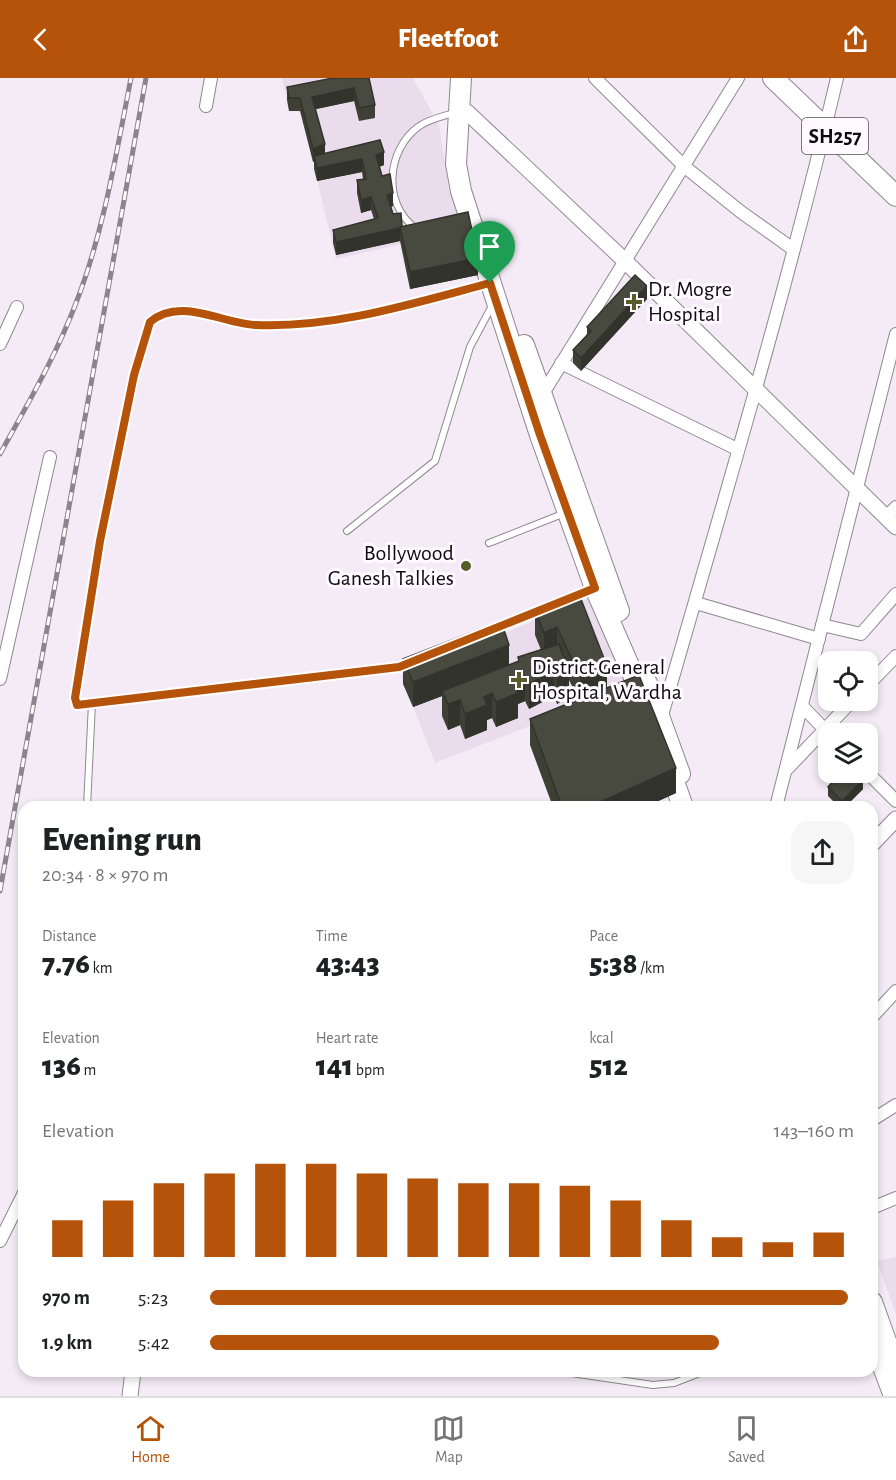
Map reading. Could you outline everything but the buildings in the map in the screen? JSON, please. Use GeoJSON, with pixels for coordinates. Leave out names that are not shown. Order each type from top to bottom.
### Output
{"type":"FeatureCollection","features":[{"type":"Feature","properties":{"kind":"main road"},"geometry":{"type":"LineString","coordinates":[[461,78],[462,112],[470,184],[500,280],[659,727],[681,801]]}},
{"type":"Feature","properties":{"kind":"main road"},"geometry":{"type":"LineString","coordinates":[[469,78],[462,112],[456,164],[466,226],[493,292],[595,588],[659,727],[690,801]]}},
{"type":"Feature","properties":{"kind":"main road","name":"SH257"},"geometry":{"type":"LineString","coordinates":[[773,78],[827,120],[896,180]]}},
{"type":"Feature","properties":{"kind":"main road","name":"SH257"},"geometry":{"type":"LineString","coordinates":[[792,78],[896,196]]}},
{"type":"Feature","properties":{"kind":"main road"},"geometry":{"type":"LineString","coordinates":[[878,1319],[896,1369]]}},
{"type":"Feature","properties":{"kind":"main road"},"geometry":{"type":"LineString","coordinates":[[878,1353],[894,1396]]}},
{"type":"Feature","properties":{"kind":"street"},"geometry":{"type":"LineString","coordinates":[[206,106],[211,78]]}},
{"type":"Feature","properties":{"kind":"street"},"geometry":{"type":"LineString","coordinates":[[595,78],[685,167],[741,212],[793,249]]}},
{"type":"Feature","properties":{"kind":"street"},"geometry":{"type":"LineString","coordinates":[[542,395],[738,78]]}},
{"type":"Feature","properties":{"kind":"street"},"geometry":{"type":"LineString","coordinates":[[659,727],[696,603],[737,449],[756,390],[837,78]]}},
{"type":"Feature","properties":{"kind":"street"},"geometry":{"type":"LineString","coordinates":[[462,112],[624,260],[857,489],[893,517]]}},
{"type":"Feature","properties":{"kind":"street"},"geometry":{"type":"LineString","coordinates":[[0,344],[17,307]]}},
{"type":"Feature","properties":{"kind":"street"},"geometry":{"type":"LineString","coordinates":[[777,801],[857,489],[893,360],[896,334]]}},
{"type":"Feature","properties":{"kind":"street"},"geometry":{"type":"LineString","coordinates":[[561,363],[737,449]]}},
{"type":"Feature","properties":{"kind":"street"},"geometry":{"type":"LineString","coordinates":[[0,679],[5,635],[50,457]]}},
{"type":"Feature","properties":{"kind":"street"},"geometry":{"type":"LineString","coordinates":[[822,625],[861,634],[896,594]]}},
{"type":"Feature","properties":{"kind":"street"},"geometry":{"type":"LineString","coordinates":[[696,603],[819,639]]}},
{"type":"Feature","properties":{"kind":"street"},"geometry":{"type":"LineString","coordinates":[[878,675],[896,656]]}},
{"type":"Feature","properties":{"kind":"street"},"geometry":{"type":"LineString","coordinates":[[802,706],[818,723]]}},
{"type":"Feature","properties":{"kind":"street"},"geometry":{"type":"LineString","coordinates":[[833,723],[843,711]]}},
{"type":"Feature","properties":{"kind":"street"},"geometry":{"type":"LineString","coordinates":[[785,770],[818,739]]}},
{"type":"Feature","properties":{"kind":"street"},"geometry":{"type":"LineString","coordinates":[[878,783],[896,801]]}},
{"type":"Feature","properties":{"kind":"street"},"geometry":{"type":"LineString","coordinates":[[878,838],[896,819]]}},
{"type":"Feature","properties":{"kind":"street"},"geometry":{"type":"LineString","coordinates":[[878,1010],[896,991]]}},
{"type":"Feature","properties":{"kind":"street"},"geometry":{"type":"LineString","coordinates":[[878,1116],[896,1105]]}},
{"type":"Feature","properties":{"kind":"street"},"geometry":{"type":"LineString","coordinates":[[878,1206],[896,1198]]}},
{"type":"Feature","properties":{"kind":"street"},"geometry":{"type":"LineString","coordinates":[[0,1241],[18,1205]]}},
{"type":"Feature","properties":{"kind":"street"},"geometry":{"type":"LineString","coordinates":[[130,1396],[132,1377]]}},
{"type":"Feature","properties":{"kind":"lane"},"geometry":{"type":"LineString","coordinates":[[423,231],[410,224],[399,209],[392,179],[394,160],[403,143],[417,128],[462,112]]}},
{"type":"Feature","properties":{"kind":"lane"},"geometry":{"type":"LineString","coordinates":[[347,531],[435,461],[470,347],[493,292]]}},
{"type":"Feature","properties":{"kind":"lane"},"geometry":{"type":"LineString","coordinates":[[421,658],[399,667],[77,705],[75,698],[100,541],[134,375],[150,322],[185,311],[248,325],[319,323],[407,305],[493,292]]}},
{"type":"Feature","properties":{"kind":"lane"},"geometry":{"type":"LineString","coordinates":[[489,543],[568,512]]}},
{"type":"Feature","properties":{"kind":"lane"},"geometry":{"type":"LineString","coordinates":[[562,601],[595,588]]}},
{"type":"Feature","properties":{"kind":"lane"},"geometry":{"type":"LineString","coordinates":[[486,632],[551,606]]}},
{"type":"Feature","properties":{"kind":"lane"},"geometry":{"type":"LineString","coordinates":[[87,801],[92,703]]}},
{"type":"Feature","properties":{"kind":"lane"},"geometry":{"type":"LineString","coordinates":[[599,1377],[653,1385],[674,1383],[690,1377]]}},
{"type":"Feature","properties":{"kind":"shaded area"},"geometry":{"type":"Polygon","coordinates":[[[282,78],[413,78],[439,125],[449,190],[464,230],[336,259],[301,112],[289,111],[282,78]]]}},
{"type":"Feature","properties":{"kind":"shaded area","name":"District General Hospital, Wardha"},"geometry":{"type":"Polygon","coordinates":[[[603,592],[637,684],[435,763],[401,676],[603,592]]]}},
{"type":"Feature","properties":{"kind":"shaded area"},"geometry":{"type":"Polygon","coordinates":[[[896,1257],[896,1314],[878,1264],[878,1261],[896,1257]]]}},
{"type":"Feature","properties":{"kind":"railway"},"geometry":{"type":"LineString","coordinates":[[0,454],[41,380],[86,276],[108,192],[131,78]]}},
{"type":"Feature","properties":{"kind":"railway"},"geometry":{"type":"LineString","coordinates":[[0,891],[146,78]]}},
{"type":"Feature","properties":{"kind":"place","name":"Dr. Mogre Hospital"},"geometry":{"type":"Point","coordinates":[634,302]}},
{"type":"Feature","properties":{"kind":"place","name":"Bollywood Ganesh Talkies"},"geometry":{"type":"Point","coordinates":[466,566]}},
{"type":"Feature","properties":{"kind":"place","name":"District General Hospital, Wardha"},"geometry":{"type":"Point","coordinates":[519,680]}},
{"type":"Feature","properties":{"kind":"route"},"geometry":{"type":"LineString","coordinates":[[490,283],[540,435],[595,588],[399,667],[250,682],[77,705],[75,698],[100,541],[134,375],[146,327],[150,322],[185,311],[248,325],[319,323],[407,305],[490,283]]}}]}
